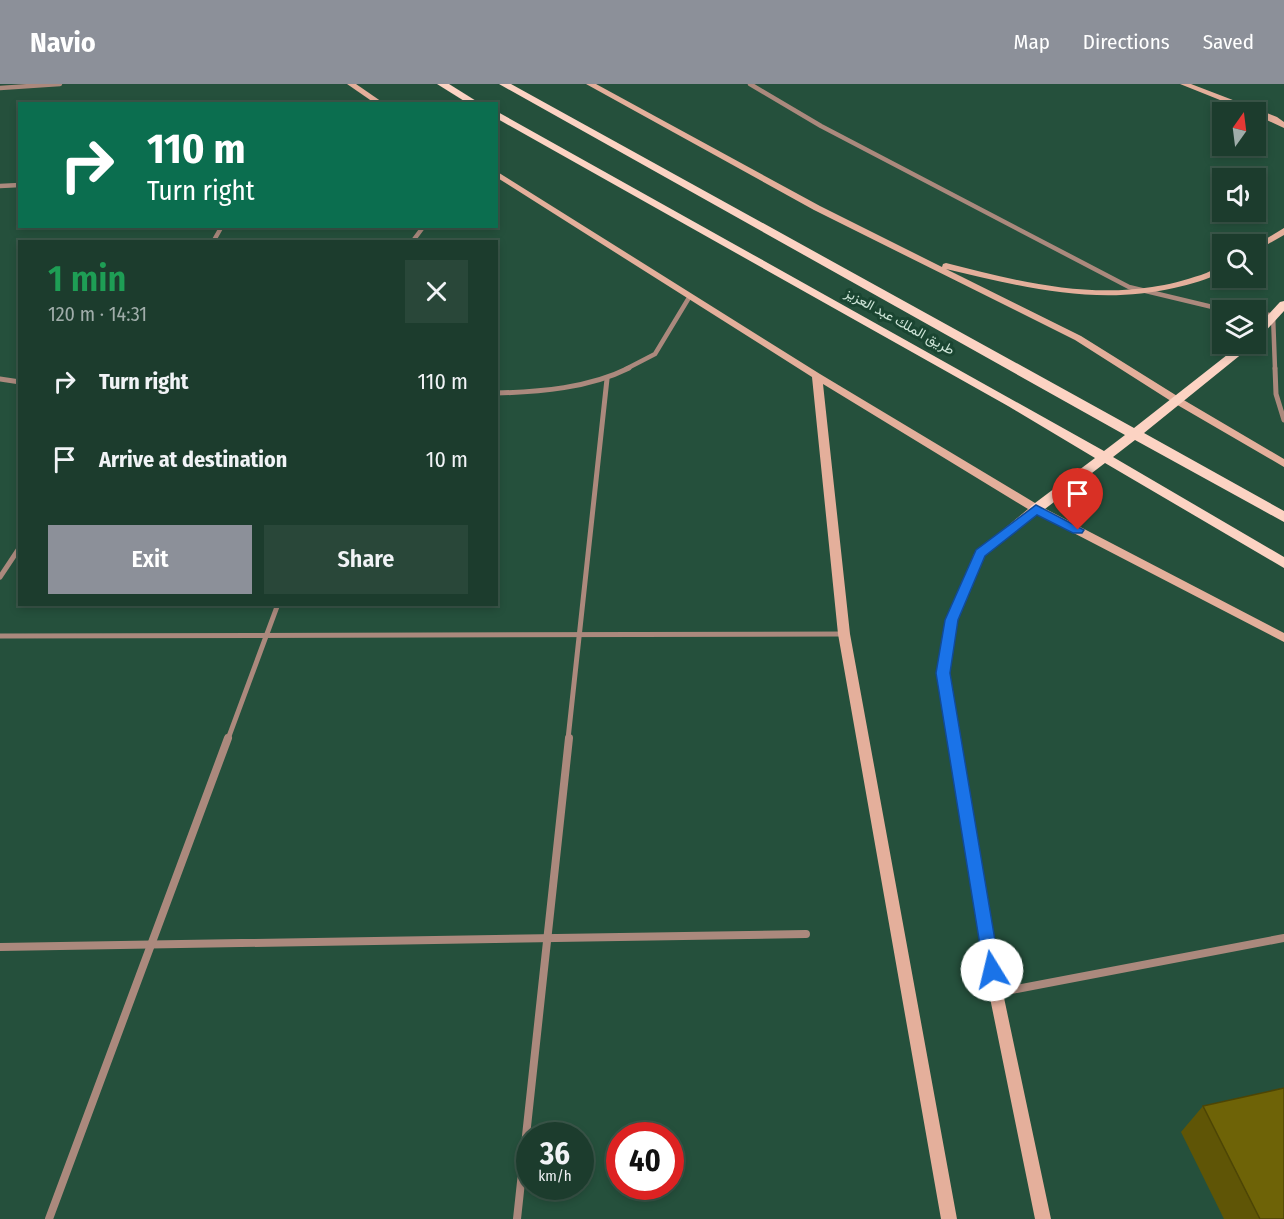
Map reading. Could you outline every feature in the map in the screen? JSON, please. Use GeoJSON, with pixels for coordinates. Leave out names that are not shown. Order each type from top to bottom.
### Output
{"type":"FeatureCollection","features":[{"type":"Feature","properties":{"kind":"main road"},"geometry":{"type":"LineString","coordinates":[[442,84],[474,102]]}},
{"type":"Feature","properties":{"kind":"main road"},"geometry":{"type":"LineString","coordinates":[[504,84],[1284,517]]}},
{"type":"Feature","properties":{"kind":"main road","name":"طريق الملك عبد العزيز"},"geometry":{"type":"LineString","coordinates":[[498,115],[1012,403],[1191,506],[1284,563]]}},
{"type":"Feature","properties":{"kind":"main road"},"geometry":{"type":"LineString","coordinates":[[1266,323],[1284,304]]}},
{"type":"Feature","properties":{"kind":"main road"},"geometry":{"type":"LineString","coordinates":[[1036,509],[1236,354]]}},
{"type":"Feature","properties":{"kind":"street"},"geometry":{"type":"LineString","coordinates":[[0,88],[60,84]]}},
{"type":"Feature","properties":{"kind":"street"},"geometry":{"type":"LineString","coordinates":[[351,84],[379,102]]}},
{"type":"Feature","properties":{"kind":"street"},"geometry":{"type":"LineString","coordinates":[[590,84],[817,208],[1078,338],[1284,464]]}},
{"type":"Feature","properties":{"kind":"street"},"geometry":{"type":"LineString","coordinates":[[750,84],[821,126],[1129,287],[1212,307]]}},
{"type":"Feature","properties":{"kind":"street"},"geometry":{"type":"LineString","coordinates":[[1184,84],[1284,124]]}},
{"type":"Feature","properties":{"kind":"street"},"geometry":{"type":"LineString","coordinates":[[498,174],[817,376],[1036,509],[1284,638]]}},
{"type":"Feature","properties":{"kind":"street"},"geometry":{"type":"LineString","coordinates":[[0,186],[18,185]]}},
{"type":"Feature","properties":{"kind":"street"},"geometry":{"type":"LineString","coordinates":[[1266,242],[1284,231]]}},
{"type":"Feature","properties":{"kind":"street"},"geometry":{"type":"LineString","coordinates":[[922,260],[1016,283],[1103,296],[1151,293],[1212,272]]}},
{"type":"Feature","properties":{"kind":"street"},"geometry":{"type":"LineString","coordinates":[[498,393],[530,392],[607,379],[655,354],[690,296]]}},
{"type":"Feature","properties":{"kind":"street"},"geometry":{"type":"LineString","coordinates":[[1266,315],[1273,315],[1276,394],[1284,420]]}},
{"type":"Feature","properties":{"kind":"street"},"geometry":{"type":"LineString","coordinates":[[817,376],[844,634],[948,1219]]}},
{"type":"Feature","properties":{"kind":"street"},"geometry":{"type":"LineString","coordinates":[[0,379],[18,382]]}},
{"type":"Feature","properties":{"kind":"street"},"geometry":{"type":"LineString","coordinates":[[517,1219],[607,379]]}},
{"type":"Feature","properties":{"kind":"street"},"geometry":{"type":"LineString","coordinates":[[1036,509],[980,554],[952,620],[943,673],[996,993],[1043,1219]]}},
{"type":"Feature","properties":{"kind":"street"},"geometry":{"type":"LineString","coordinates":[[0,578],[18,550]]}},
{"type":"Feature","properties":{"kind":"street"},"geometry":{"type":"LineString","coordinates":[[49,1219],[277,606]]}},
{"type":"Feature","properties":{"kind":"street"},"geometry":{"type":"LineString","coordinates":[[0,636],[844,634]]}},
{"type":"Feature","properties":{"kind":"street"},"geometry":{"type":"LineString","coordinates":[[0,946],[806,934]]}},
{"type":"Feature","properties":{"kind":"street"},"geometry":{"type":"LineString","coordinates":[[996,993],[1284,938]]}},
{"type":"Feature","properties":{"kind":"building"},"geometry":{"type":"Polygon","coordinates":[[[1284,1088],[1284,1219],[1260,1219],[1203,1106],[1284,1088]]]}},
{"type":"Feature","properties":{"kind":"route"},"geometry":{"type":"LineString","coordinates":[[992,970],[943,673],[952,620],[980,554],[1036,509],[1078,530]]}}]}
